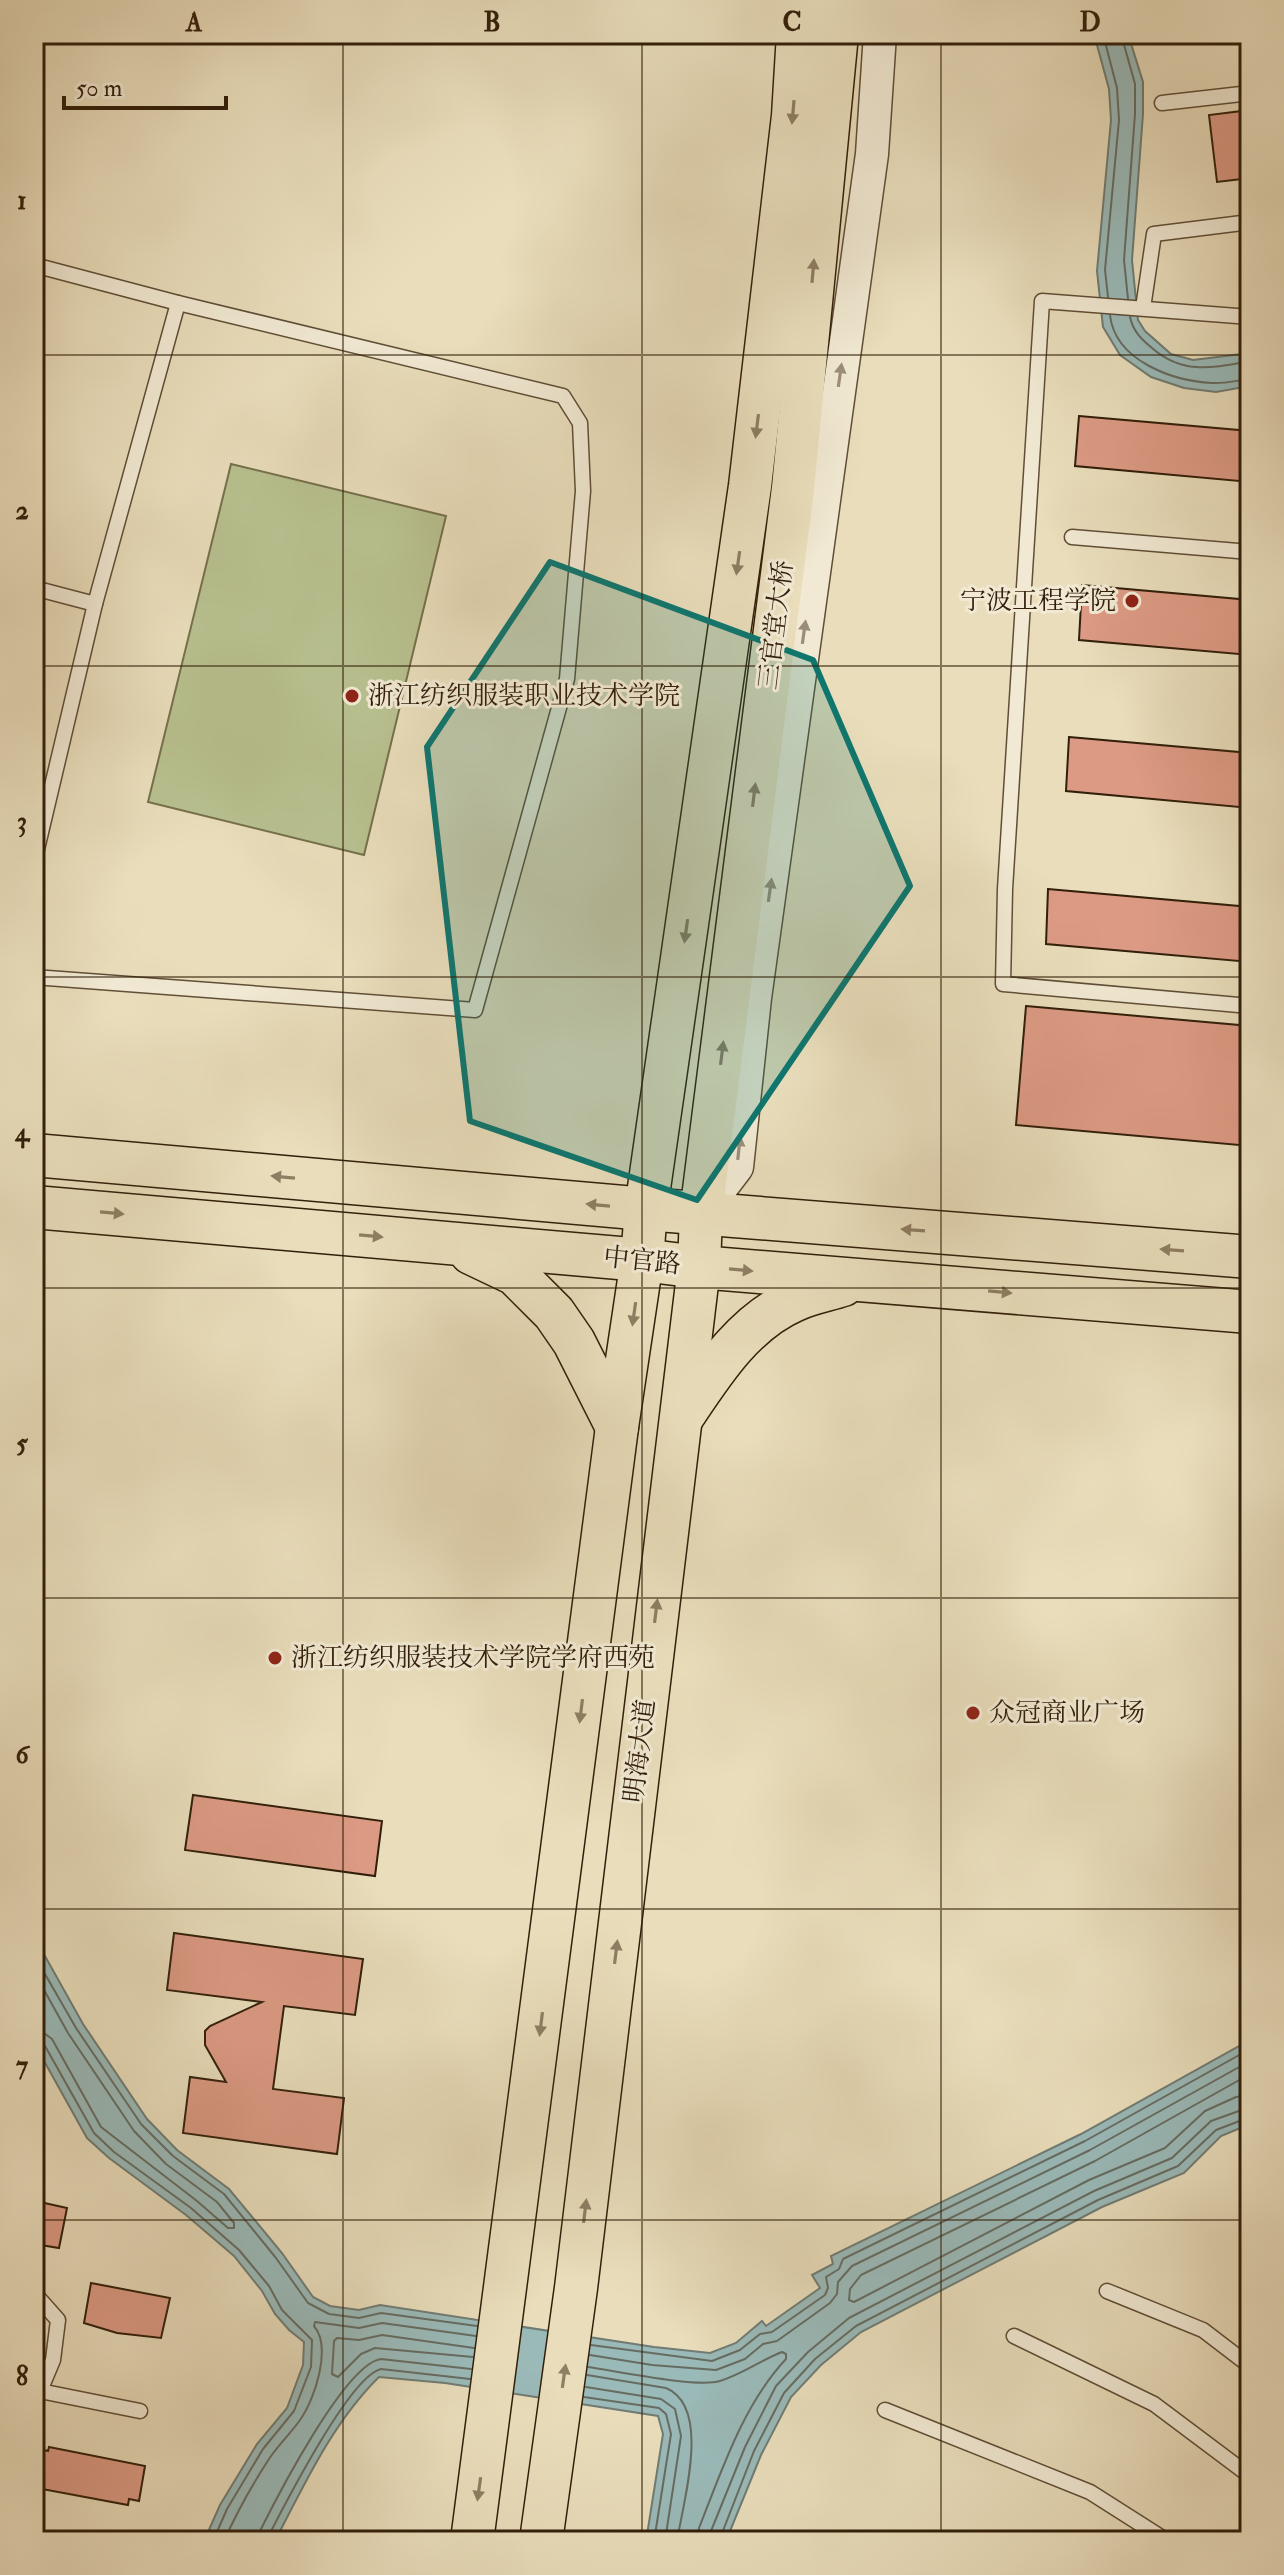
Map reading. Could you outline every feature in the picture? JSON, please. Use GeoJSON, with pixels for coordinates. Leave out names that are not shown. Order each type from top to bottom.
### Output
{"type":"FeatureCollection","features":[{"type":"Feature","properties":{"kind":"main road","name":"三官堂大桥"},"geometry":{"type":"LineString","coordinates":[[646,1209],[750,486],[793,116],[798,34]]}},
{"type":"Feature","properties":{"kind":"main road","name":"三官堂大桥"},"geometry":{"type":"LineString","coordinates":[[701,1214],[793,488],[837,34]]}},
{"type":"Feature","properties":{"kind":"main road","name":"中官路"},"geometry":{"type":"LineString","coordinates":[[34,1155],[701,1214],[1250,1257]]}},
{"type":"Feature","properties":{"kind":"main road","name":"中官路"},"geometry":{"type":"LineString","coordinates":[[34,1207],[699,1267],[1250,1312]]}},
{"type":"Feature","properties":{"kind":"main road"},"geometry":{"type":"LineString","coordinates":[[472,2541],[617,1427],[642,1260],[646,1209]]}},
{"type":"Feature","properties":{"kind":"main road","name":"明海大道"},"geometry":{"type":"LineString","coordinates":[[541,2541],[576,2288],[699,1267],[701,1214]]}},
{"type":"Feature","properties":{"kind":"main road"},"geometry":{"type":"LineString","coordinates":[[448,1243],[515,1274],[554,1313],[574,1342],[617,1427]]}},
{"type":"Feature","properties":{"kind":"main road"},"geometry":{"type":"LineString","coordinates":[[678,1423],[720,1360],[760,1321],[795,1300],[861,1280]]}},
{"type":"Feature","properties":{"kind":"street"},"geometry":{"type":"LineString","coordinates":[[701,1214],[737,1167],[757,983],[872,154],[880,34]]}},
{"type":"Feature","properties":{"kind":"lane"},"geometry":{"type":"LineString","coordinates":[[1162,103],[1250,93]]}},
{"type":"Feature","properties":{"kind":"lane"},"geometry":{"type":"LineString","coordinates":[[1143,308],[1154,234],[1250,222]]}},
{"type":"Feature","properties":{"kind":"lane"},"geometry":{"type":"LineString","coordinates":[[34,265],[563,396],[580,423],[583,491],[567,679],[475,1010],[34,977]]}},
{"type":"Feature","properties":{"kind":"lane"},"geometry":{"type":"LineString","coordinates":[[1250,317],[1042,301],[1012,767],[1003,984],[1250,1006]]}},
{"type":"Feature","properties":{"kind":"lane"},"geometry":{"type":"LineString","coordinates":[[34,862],[95,604],[178,303]]}},
{"type":"Feature","properties":{"kind":"lane"},"geometry":{"type":"LineString","coordinates":[[1072,537],[1250,552]]}},
{"type":"Feature","properties":{"kind":"lane"},"geometry":{"type":"LineString","coordinates":[[34,588],[95,604]]}},
{"type":"Feature","properties":{"kind":"lane"},"geometry":{"type":"LineString","coordinates":[[1107,2291],[1203,2330],[1250,2366]]}},
{"type":"Feature","properties":{"kind":"lane"},"geometry":{"type":"LineString","coordinates":[[34,2293],[58,2320],[53,2360],[37,2390],[140,2411]]}},
{"type":"Feature","properties":{"kind":"lane"},"geometry":{"type":"LineString","coordinates":[[1014,2336],[1154,2404],[1250,2476]]}},
{"type":"Feature","properties":{"kind":"lane"},"geometry":{"type":"LineString","coordinates":[[885,2410],[1090,2492],[1167,2541]]}},
{"type":"Feature","properties":{"kind":"highlighted area"},"geometry":{"type":"Polygon","coordinates":[[[550,562],[813,660],[910,886],[697,1200],[470,1121],[427,747],[550,562]]]}},
{"type":"Feature","properties":{"kind":"green space"},"geometry":{"type":"Polygon","coordinates":[[[231,464],[446,516],[364,855],[148,802],[231,464]]]}},
{"type":"Feature","properties":{"kind":"water"},"geometry":{"type":"Polygon","coordinates":[[[1094,34],[1128,34],[1143,82],[1132,260],[1138,320],[1145,331],[1171,354],[1193,360],[1250,353],[1250,386],[1216,392],[1184,388],[1151,377],[1120,355],[1103,327],[1097,271],[1111,120],[1109,89],[1094,34]]]}},
{"type":"Feature","properties":{"kind":"water"},"geometry":{"type":"Polygon","coordinates":[[[34,1944],[45,1956],[83,2024],[147,2119],[177,2150],[229,2189],[282,2253],[313,2297],[330,2306],[359,2310],[380,2305],[710,2353],[736,2343],[762,2321],[766,2326],[820,2288],[812,2275],[833,2264],[831,2256],[1081,2134],[1250,2040],[1250,2124],[1221,2136],[1184,2173],[1102,2207],[861,2332],[821,2365],[791,2397],[761,2455],[726,2541],[646,2541],[663,2434],[658,2416],[445,2383],[379,2377],[334,2434],[275,2541],[204,2541],[220,2505],[257,2444],[287,2408],[303,2365],[304,2342],[275,2314],[262,2291],[234,2256],[87,2138],[34,2043],[34,1944]]]}},
{"type":"Feature","properties":{"kind":"building"},"geometry":{"type":"Polygon","coordinates":[[[1250,110],[1250,178],[1217,182],[1209,115],[1250,110]]]}},
{"type":"Feature","properties":{"kind":"building"},"geometry":{"type":"Polygon","coordinates":[[[1079,416],[1250,431],[1250,482],[1075,466],[1079,416]]]}},
{"type":"Feature","properties":{"kind":"building"},"geometry":{"type":"Polygon","coordinates":[[[1082,585],[1250,600],[1250,655],[1079,640],[1082,585]]]}},
{"type":"Feature","properties":{"kind":"building"},"geometry":{"type":"Polygon","coordinates":[[[1069,737],[1250,753],[1250,808],[1066,791],[1069,737]]]}},
{"type":"Feature","properties":{"kind":"building"},"geometry":{"type":"Polygon","coordinates":[[[1048,889],[1250,907],[1250,962],[1046,944],[1048,889]]]}},
{"type":"Feature","properties":{"kind":"building"},"geometry":{"type":"Polygon","coordinates":[[[1026,1006],[1250,1026],[1250,1146],[1016,1125],[1026,1006]]]}},
{"type":"Feature","properties":{"kind":"building"},"geometry":{"type":"Polygon","coordinates":[[[193,1795],[382,1821],[375,1876],[185,1850],[193,1795]]]}},
{"type":"Feature","properties":{"kind":"building"},"geometry":{"type":"Polygon","coordinates":[[[174,1933],[363,1959],[355,2015],[284,2006],[273,2089],[344,2098],[337,2154],[183,2133],[190,2077],[226,2082],[205,2045],[205,2031],[262,2002],[167,1990],[174,1933]]]}},
{"type":"Feature","properties":{"kind":"building"},"geometry":{"type":"Polygon","coordinates":[[[40,2202],[67,2208],[59,2248],[34,2244],[34,2208],[39,2209],[40,2202]]]}},
{"type":"Feature","properties":{"kind":"building"},"geometry":{"type":"Polygon","coordinates":[[[91,2283],[170,2298],[161,2338],[117,2333],[84,2323],[91,2283]]]}},
{"type":"Feature","properties":{"kind":"building"},"geometry":{"type":"Polygon","coordinates":[[[49,2447],[145,2466],[139,2501],[129,2499],[128,2505],[42,2489],[43,2484],[34,2482],[34,2463],[37,2448],[48,2451],[49,2447]]]}},
{"type":"Feature","properties":{"kind":"place","name":"宁波工程学院"},"geometry":{"type":"Point","coordinates":[1132,601]}},
{"type":"Feature","properties":{"kind":"place","name":"浙江纺织服装职业技术学院"},"geometry":{"type":"Point","coordinates":[352,696]}},
{"type":"Feature","properties":{"kind":"place","name":"浙江纺织服装技术学院学府西苑"},"geometry":{"type":"Point","coordinates":[275,1658]}},
{"type":"Feature","properties":{"kind":"place","name":"众冠商业广场"},"geometry":{"type":"Point","coordinates":[973,1713]}}]}
